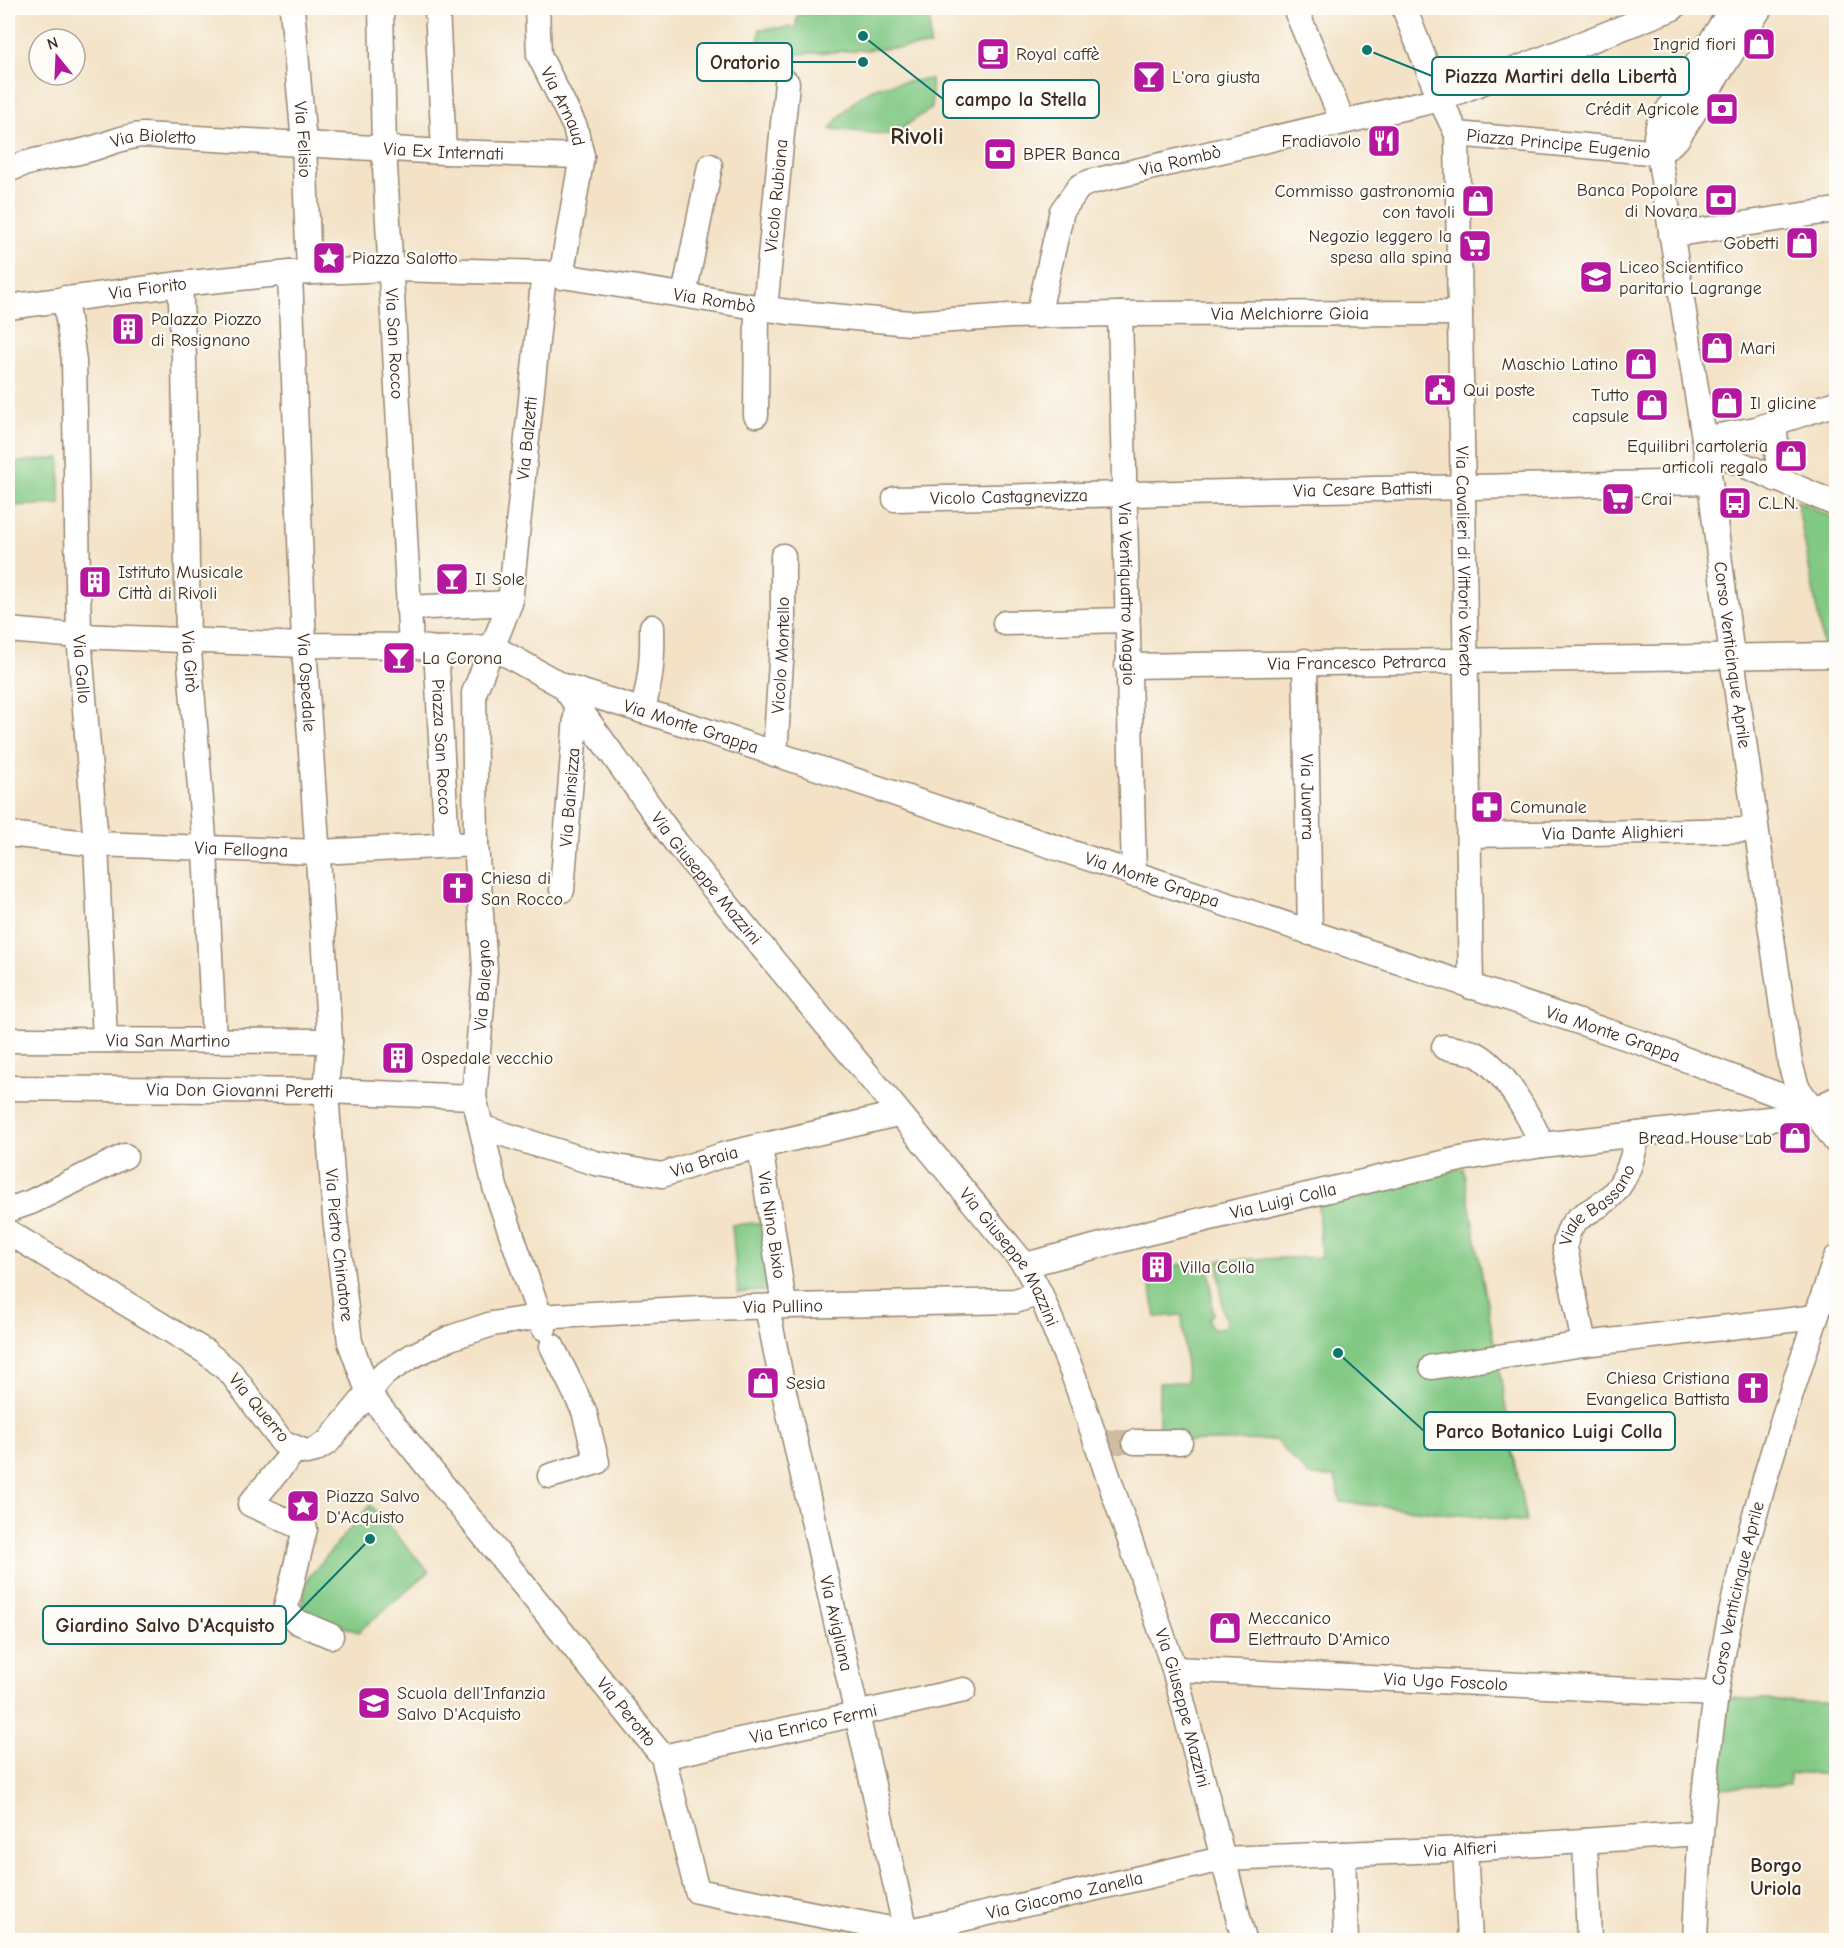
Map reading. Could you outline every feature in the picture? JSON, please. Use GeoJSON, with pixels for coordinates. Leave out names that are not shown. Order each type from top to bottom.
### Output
{"type":"FeatureCollection","features":[{"type":"Feature","properties":{"kind":"street","name":"Via Felisio"},"geometry":{"type":"LineString","coordinates":[[292,8],[304,143],[299,272]]}},
{"type":"Feature","properties":{"kind":"street","name":"Via San Rocco"},"geometry":{"type":"LineString","coordinates":[[381,8],[384,148],[408,608]]}},
{"type":"Feature","properties":{"kind":"street"},"geometry":{"type":"LineString","coordinates":[[437,8],[444,152]]}},
{"type":"Feature","properties":{"kind":"street","name":"Via Arnaud"},"geometry":{"type":"LineString","coordinates":[[537,8],[539,55],[575,127],[582,156],[553,275]]}},
{"type":"Feature","properties":{"kind":"street"},"geometry":{"type":"LineString","coordinates":[[1294,8],[1343,122]]}},
{"type":"Feature","properties":{"kind":"street"},"geometry":{"type":"LineString","coordinates":[[1404,8],[1440,99],[1458,134]]}},
{"type":"Feature","properties":{"kind":"street"},"geometry":{"type":"LineString","coordinates":[[1440,99],[1673,8]]}},
{"type":"Feature","properties":{"kind":"street","name":"Piazza Principe Eugenio"},"geometry":{"type":"LineString","coordinates":[[1660,153],[1656,136],[1658,126],[1732,8]]}},
{"type":"Feature","properties":{"kind":"street","name":"Piazza Principe Eugenio"},"geometry":{"type":"LineString","coordinates":[[1458,134],[1660,153],[1677,139],[1760,8]]}},
{"type":"Feature","properties":{"kind":"street","name":"Vicolo Rubiana"},"geometry":{"type":"LineString","coordinates":[[756,415],[761,308],[787,83]]}},
{"type":"Feature","properties":{"kind":"street","name":"Via Rombò"},"geometry":{"type":"LineString","coordinates":[[1038,316],[1062,211],[1080,187],[1090,182],[1440,99]]}},
{"type":"Feature","properties":{"kind":"street","name":"Via Cavalieri di Vittorio Veneto"},"geometry":{"type":"LineString","coordinates":[[1458,134],[1468,660],[1471,987]]}},
{"type":"Feature","properties":{"kind":"street","name":"Via Bioletto"},"geometry":{"type":"LineString","coordinates":[[8,170],[38,159],[93,149],[124,136],[304,143]]}},
{"type":"Feature","properties":{"kind":"street","name":"Via Ex Internati"},"geometry":{"type":"LineString","coordinates":[[304,143],[444,152],[582,156]]}},
{"type":"Feature","properties":{"kind":"street","name":"Corso Venticinque Aprile"},"geometry":{"type":"LineString","coordinates":[[1660,153],[1704,440],[1756,831],[1790,1063],[1797,1087],[1826,1104],[1836,1142]]}},
{"type":"Feature","properties":{"kind":"street"},"geometry":{"type":"LineString","coordinates":[[684,296],[710,166]]}},
{"type":"Feature","properties":{"kind":"street"},"geometry":{"type":"LineString","coordinates":[[1671,235],[1836,210]]}},
{"type":"Feature","properties":{"kind":"street"},"geometry":{"type":"LineString","coordinates":[[299,272],[392,269]]}},
{"type":"Feature","properties":{"kind":"street","name":"Via Rombò"},"geometry":{"type":"LineString","coordinates":[[392,269],[553,275],[761,308],[910,322],[1120,314]]}},
{"type":"Feature","properties":{"kind":"street","name":"Via Fiorito"},"geometry":{"type":"LineString","coordinates":[[8,307],[180,284],[299,272]]}},
{"type":"Feature","properties":{"kind":"street","name":"Via Ospedale"},"geometry":{"type":"LineString","coordinates":[[299,272],[304,645],[330,1041],[326,1091]]}},
{"type":"Feature","properties":{"kind":"street","name":"Via Balzetti"},"geometry":{"type":"LineString","coordinates":[[510,603],[553,275]]}},
{"type":"Feature","properties":{"kind":"street","name":"Via Girò"},"geometry":{"type":"LineString","coordinates":[[180,284],[184,358],[188,639],[205,849],[214,1039]]}},
{"type":"Feature","properties":{"kind":"street","name":"Via Gallo"},"geometry":{"type":"LineString","coordinates":[[65,298],[74,361],[79,636],[96,844],[105,1040]]}},
{"type":"Feature","properties":{"kind":"street","name":"Via Melchiorre Gioia"},"geometry":{"type":"LineString","coordinates":[[1120,314],[1460,313]]}},
{"type":"Feature","properties":{"kind":"street","name":"Via Ventiquattro Maggio"},"geometry":{"type":"LineString","coordinates":[[1120,314],[1134,875]]}},
{"type":"Feature","properties":{"kind":"street"},"geometry":{"type":"LineString","coordinates":[[1704,440],[1774,424],[1836,403]]}},
{"type":"Feature","properties":{"kind":"street"},"geometry":{"type":"LineString","coordinates":[[1774,424],[1781,481]]}},
{"type":"Feature","properties":{"kind":"street"},"geometry":{"type":"LineString","coordinates":[[1704,440],[1734,461],[1836,504]]}},
{"type":"Feature","properties":{"kind":"street","name":"Via Cesare Battisti"},"geometry":{"type":"LineString","coordinates":[[1123,495],[1463,485],[1710,482]]}},
{"type":"Feature","properties":{"kind":"street","name":"Vicolo Castagnevizza"},"geometry":{"type":"LineString","coordinates":[[895,499],[1123,495]]}},
{"type":"Feature","properties":{"kind":"street","name":"Vicolo Montello"},"geometry":{"type":"LineString","coordinates":[[775,754],[783,631],[783,556]]}},
{"type":"Feature","properties":{"kind":"street"},"geometry":{"type":"LineString","coordinates":[[8,630],[79,636],[304,645],[411,646],[436,649],[493,647],[510,603],[408,608],[411,646]]}},
{"type":"Feature","properties":{"kind":"street"},"geometry":{"type":"LineString","coordinates":[[1005,623],[1126,620]]}},
{"type":"Feature","properties":{"kind":"street"},"geometry":{"type":"LineString","coordinates":[[642,711],[649,690],[653,661],[652,627]]}},
{"type":"Feature","properties":{"kind":"street","name":"Via Monte Grappa"},"geometry":{"type":"LineString","coordinates":[[493,647],[570,696],[642,711],[775,754],[1826,1104]]}},
{"type":"Feature","properties":{"kind":"street","name":"Via Balegno"},"geometry":{"type":"LineString","coordinates":[[493,647],[474,693],[476,844],[485,970],[475,1087],[481,1127],[495,1187],[545,1330]]}},
{"type":"Feature","properties":{"kind":"street","name":"Piazza San Rocco"},"geometry":{"type":"LineString","coordinates":[[436,649],[447,845]]}},
{"type":"Feature","properties":{"kind":"street","name":"Via Francesco Petrarca"},"geometry":{"type":"LineString","coordinates":[[1127,666],[1305,661],[1836,655]]}},
{"type":"Feature","properties":{"kind":"street","name":"Via Juvarra"},"geometry":{"type":"LineString","coordinates":[[1305,661],[1310,933]]}},
{"type":"Feature","properties":{"kind":"street","name":"Via Bainsizza"},"geometry":{"type":"LineString","coordinates":[[562,890],[570,696]]}},
{"type":"Feature","properties":{"kind":"street","name":"Via Giuseppe Mazzini"},"geometry":{"type":"LineString","coordinates":[[570,696],[677,844],[897,1114],[1025,1265],[1040,1293],[1100,1442],[1174,1669],[1244,1941]]}},
{"type":"Feature","properties":{"kind":"street","name":"Via Dante Alighieri"},"geometry":{"type":"LineString","coordinates":[[1469,835],[1756,831]]}},
{"type":"Feature","properties":{"kind":"street","name":"Via Fellogna"},"geometry":{"type":"LineString","coordinates":[[8,834],[96,844],[319,852],[476,844]]}},
{"type":"Feature","properties":{"kind":"street","name":"Via San Martino"},"geometry":{"type":"LineString","coordinates":[[8,1040],[330,1041]]}},
{"type":"Feature","properties":{"kind":"street"},"geometry":{"type":"LineString","coordinates":[[1444,1047],[1475,1054],[1487,1063],[1525,1110],[1542,1145]]}},
{"type":"Feature","properties":{"kind":"street"},"geometry":{"type":"LineString","coordinates":[[1826,1104],[1836,1084]]}},
{"type":"Feature","properties":{"kind":"street","name":"Via Don Giovanni Peretti"},"geometry":{"type":"LineString","coordinates":[[8,1088],[326,1091],[475,1087]]}},
{"type":"Feature","properties":{"kind":"street","name":"Via Pietro Chinatore"},"geometry":{"type":"LineString","coordinates":[[326,1091],[334,1217],[350,1342],[369,1394]]}},
{"type":"Feature","properties":{"kind":"street","name":"Via Luigi Colla"},"geometry":{"type":"LineString","coordinates":[[1025,1265],[1151,1232],[1422,1168],[1542,1145],[1778,1118],[1826,1104]]}},
{"type":"Feature","properties":{"kind":"street","name":"Via Braia"},"geometry":{"type":"LineString","coordinates":[[481,1127],[595,1163],[662,1175],[760,1146],[897,1114]]}},
{"type":"Feature","properties":{"kind":"street","name":"Viale Bassano"},"geometry":{"type":"LineString","coordinates":[[1584,1344],[1565,1248],[1566,1234],[1579,1217],[1613,1194],[1633,1159],[1638,1134]]}},
{"type":"Feature","properties":{"kind":"street","name":"Via Nino Bixio"},"geometry":{"type":"LineString","coordinates":[[760,1146],[775,1306]]}},
{"type":"Feature","properties":{"kind":"street"},"geometry":{"type":"LineString","coordinates":[[8,1210],[31,1202],[125,1156]]}},
{"type":"Feature","properties":{"kind":"street","name":"Via Querro"},"geometry":{"type":"LineString","coordinates":[[8,1232],[206,1352],[231,1373],[282,1442],[306,1452],[315,1450],[328,1442],[384,1374],[412,1356],[492,1324],[545,1330]]}},
{"type":"Feature","properties":{"kind":"street","name":"Corso Venticinque Aprile"},"geometry":{"type":"LineString","coordinates":[[1695,1941],[1699,1833],[1716,1694],[1735,1599],[1759,1506],[1836,1258]]}},
{"type":"Feature","properties":{"kind":"street","name":"Via Pullino"},"geometry":{"type":"LineString","coordinates":[[545,1330],[775,1306],[1015,1301],[1040,1293]]}},
{"type":"Feature","properties":{"kind":"street","name":"Via Avigliana"},"geometry":{"type":"LineString","coordinates":[[775,1306],[782,1383],[907,1936]]}},
{"type":"Feature","properties":{"kind":"street"},"geometry":{"type":"LineString","coordinates":[[1432,1366],[1584,1344],[1816,1317]]}},
{"type":"Feature","properties":{"kind":"street"},"geometry":{"type":"LineString","coordinates":[[545,1330],[584,1412],[597,1462],[550,1476]]}},
{"type":"Feature","properties":{"kind":"street","name":"Via Perotto"},"geometry":{"type":"LineString","coordinates":[[369,1394],[663,1757],[697,1892],[907,1936]]}},
{"type":"Feature","properties":{"kind":"street"},"geometry":{"type":"LineString","coordinates":[[1134,1442],[1180,1442]]}},
{"type":"Feature","properties":{"kind":"street"},"geometry":{"type":"LineString","coordinates":[[296,1449],[250,1504],[305,1529],[285,1611],[298,1622],[331,1636]]}},
{"type":"Feature","properties":{"kind":"street","name":"Via Ugo Foscolo"},"geometry":{"type":"LineString","coordinates":[[1174,1669],[1716,1694]]}},
{"type":"Feature","properties":{"kind":"street","name":"Via Enrico Fermi"},"geometry":{"type":"LineString","coordinates":[[663,1757],[964,1690]]}},
{"type":"Feature","properties":{"kind":"street","name":"Via Alfieri"},"geometry":{"type":"LineString","coordinates":[[1222,1859],[1465,1849],[1699,1833]]}},
{"type":"Feature","properties":{"kind":"street"},"geometry":{"type":"LineString","coordinates":[[1585,1841],[1589,1941]]}},
{"type":"Feature","properties":{"kind":"street"},"geometry":{"type":"LineString","coordinates":[[1465,1849],[1470,1941]]}},
{"type":"Feature","properties":{"kind":"street"},"geometry":{"type":"LineString","coordinates":[[1343,1854],[1346,1941]]}},
{"type":"Feature","properties":{"kind":"street","name":"Via Giacomo Zanella"},"geometry":{"type":"LineString","coordinates":[[907,1936],[1222,1859]]}},
{"type":"Feature","properties":{"kind":"green space"},"geometry":{"type":"Polygon","coordinates":[[[913,8],[930,14],[930,46],[796,54],[798,76],[754,78],[760,29],[796,27],[797,15],[913,8]]]}},
{"type":"Feature","properties":{"kind":"green space"},"geometry":{"type":"Polygon","coordinates":[[[931,79],[932,108],[905,126],[903,136],[830,129],[853,103],[873,89],[884,85],[931,79]]]}},
{"type":"Feature","properties":{"kind":"green space"},"geometry":{"type":"Polygon","coordinates":[[[60,458],[60,504],[8,506],[8,463],[60,458]]]}},
{"type":"Feature","properties":{"kind":"green space"},"geometry":{"type":"Polygon","coordinates":[[[1797,501],[1836,519],[1836,648],[1824,649],[1797,501]]]}},
{"type":"Feature","properties":{"kind":"green space"},"geometry":{"type":"Polygon","coordinates":[[[1463,1168],[1526,1522],[1341,1502],[1335,1477],[1309,1476],[1275,1440],[1159,1442],[1159,1383],[1187,1382],[1182,1315],[1156,1317],[1147,1269],[1209,1261],[1213,1314],[1209,1318],[1210,1325],[1216,1329],[1224,1328],[1226,1320],[1223,1313],[1218,1260],[1321,1257],[1318,1200],[1463,1168]]]}},
{"type":"Feature","properties":{"kind":"green space"},"geometry":{"type":"Polygon","coordinates":[[[766,1222],[773,1290],[738,1293],[732,1225],[766,1222]]]}},
{"type":"Feature","properties":{"kind":"green space"},"geometry":{"type":"Polygon","coordinates":[[[370,1505],[429,1572],[358,1632],[300,1611],[308,1578],[370,1505]]]}},
{"type":"Feature","properties":{"kind":"green space"},"geometry":{"type":"Polygon","coordinates":[[[1728,1698],[1836,1704],[1836,1774],[1789,1774],[1789,1785],[1714,1788],[1728,1698]]]}},
{"type":"Feature","properties":{"kind":"tunnel"},"geometry":{"type":"LineString","coordinates":[[1104,1442],[1135,1442]]}},
{"type":"Feature","properties":{"kind":"place","name":"campo la Stella"},"geometry":{"type":"Point","coordinates":[863,36]}},
{"type":"Feature","properties":{"kind":"place","name":"Ingrid fiori"},"geometry":{"type":"Point","coordinates":[1759,44]}},
{"type":"Feature","properties":{"kind":"place","name":"Piazza Martiri della Libertà"},"geometry":{"type":"Point","coordinates":[1367,50]}},
{"type":"Feature","properties":{"kind":"place","name":"Royal caffè"},"geometry":{"type":"Point","coordinates":[993,54]}},
{"type":"Feature","properties":{"kind":"place","name":"Oratorio"},"geometry":{"type":"Point","coordinates":[863,62]}},
{"type":"Feature","properties":{"kind":"place","name":"L'ora giusta"},"geometry":{"type":"Point","coordinates":[1149,77]}},
{"type":"Feature","properties":{"kind":"place","name":"Crédit Agricole"},"geometry":{"type":"Point","coordinates":[1722,109]}},
{"type":"Feature","properties":{"kind":"place","name":"Fradiavolo"},"geometry":{"type":"Point","coordinates":[1384,141]}},
{"type":"Feature","properties":{"kind":"place","name":"BPER Banca"},"geometry":{"type":"Point","coordinates":[1000,154]}},
{"type":"Feature","properties":{"kind":"place","name":"Banca Popolare di Novara"},"geometry":{"type":"Point","coordinates":[1721,200]}},
{"type":"Feature","properties":{"kind":"place","name":"Commisso gastronomia con tavoli"},"geometry":{"type":"Point","coordinates":[1478,201]}},
{"type":"Feature","properties":{"kind":"place","name":"Gobetti"},"geometry":{"type":"Point","coordinates":[1802,243]}},
{"type":"Feature","properties":{"kind":"place","name":"Negozio leggero la spesa alla spina"},"geometry":{"type":"Point","coordinates":[1475,246]}},
{"type":"Feature","properties":{"kind":"place","name":"Piazza Salotto"},"geometry":{"type":"Point","coordinates":[329,258]}},
{"type":"Feature","properties":{"kind":"place","name":"Liceo Scientifico paritario Lagrange"},"geometry":{"type":"Point","coordinates":[1596,277]}},
{"type":"Feature","properties":{"kind":"place","name":"Palazzo Piozzo di Rosignano"},"geometry":{"type":"Point","coordinates":[128,329]}},
{"type":"Feature","properties":{"kind":"place","name":"Mari"},"geometry":{"type":"Point","coordinates":[1717,348]}},
{"type":"Feature","properties":{"kind":"place","name":"Maschio Latino"},"geometry":{"type":"Point","coordinates":[1641,364]}},
{"type":"Feature","properties":{"kind":"place","name":"Qui poste"},"geometry":{"type":"Point","coordinates":[1440,390]}},
{"type":"Feature","properties":{"kind":"place","name":"Il glicine"},"geometry":{"type":"Point","coordinates":[1727,403]}},
{"type":"Feature","properties":{"kind":"place","name":"Tutto capsule"},"geometry":{"type":"Point","coordinates":[1652,405]}},
{"type":"Feature","properties":{"kind":"place","name":"Equilibri cartoleria articoli regalo"},"geometry":{"type":"Point","coordinates":[1791,456]}},
{"type":"Feature","properties":{"kind":"place","name":"Crai"},"geometry":{"type":"Point","coordinates":[1618,499]}},
{"type":"Feature","properties":{"kind":"place","name":"C.L.N."},"geometry":{"type":"Point","coordinates":[1735,503]}},
{"type":"Feature","properties":{"kind":"place","name":"Il Sole"},"geometry":{"type":"Point","coordinates":[452,579]}},
{"type":"Feature","properties":{"kind":"place","name":"Istituto Musicale Città di Rivoli"},"geometry":{"type":"Point","coordinates":[95,582]}},
{"type":"Feature","properties":{"kind":"place","name":"La Corona"},"geometry":{"type":"Point","coordinates":[399,658]}},
{"type":"Feature","properties":{"kind":"place","name":"Comunale"},"geometry":{"type":"Point","coordinates":[1487,807]}},
{"type":"Feature","properties":{"kind":"place","name":"Chiesa di San Rocco"},"geometry":{"type":"Point","coordinates":[458,888]}},
{"type":"Feature","properties":{"kind":"place","name":"Ospedale vecchio"},"geometry":{"type":"Point","coordinates":[398,1058]}},
{"type":"Feature","properties":{"kind":"place","name":"Bread House Lab"},"geometry":{"type":"Point","coordinates":[1795,1138]}},
{"type":"Feature","properties":{"kind":"place","name":"Villa Colla"},"geometry":{"type":"Point","coordinates":[1157,1267]}},
{"type":"Feature","properties":{"kind":"place","name":"Parco Botanico Luigi Colla"},"geometry":{"type":"Point","coordinates":[1338,1353]}},
{"type":"Feature","properties":{"kind":"place","name":"Sesia"},"geometry":{"type":"Point","coordinates":[763,1383]}},
{"type":"Feature","properties":{"kind":"place","name":"Chiesa Cristiana Evangelica Battista"},"geometry":{"type":"Point","coordinates":[1753,1388]}},
{"type":"Feature","properties":{"kind":"place","name":"Piazza Salvo D'Acquisto"},"geometry":{"type":"Point","coordinates":[303,1506]}},
{"type":"Feature","properties":{"kind":"place","name":"Giardino Salvo D'Acquisto"},"geometry":{"type":"Point","coordinates":[370,1539]}},
{"type":"Feature","properties":{"kind":"place","name":"Meccanico Elettrauto D'Amico"},"geometry":{"type":"Point","coordinates":[1225,1628]}},
{"type":"Feature","properties":{"kind":"place","name":"Scuola dell'Infanzia Salvo D'Acquisto"},"geometry":{"type":"Point","coordinates":[374,1703]}},
{"type":"Feature","properties":{"kind":"district","name":"Rivoli"},"geometry":{"type":"Point","coordinates":[917,136]}},
{"type":"Feature","properties":{"kind":"district","name":"Borgo Uriola"},"geometry":{"type":"Point","coordinates":[1776,1876]}}]}
